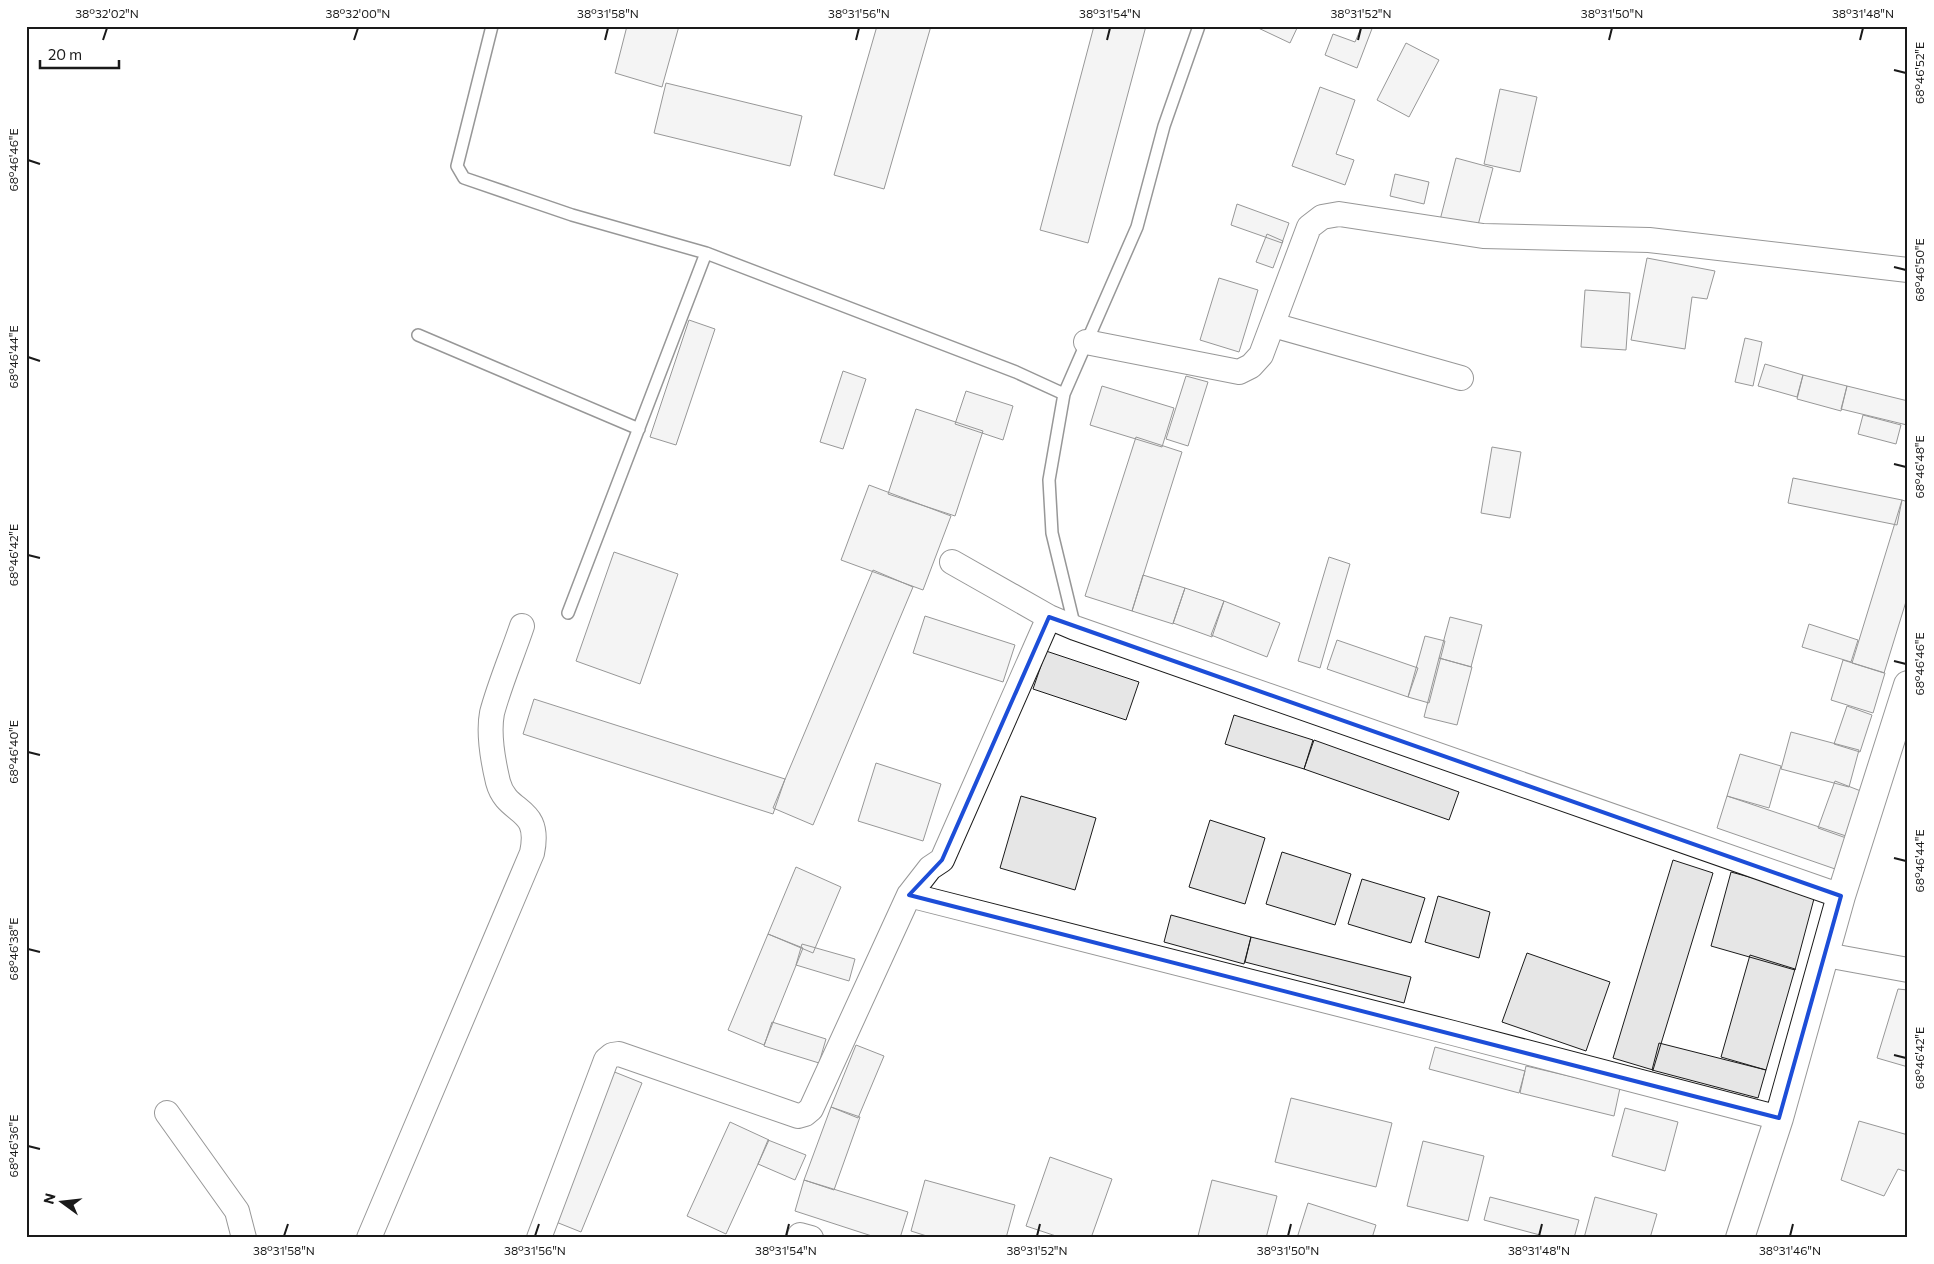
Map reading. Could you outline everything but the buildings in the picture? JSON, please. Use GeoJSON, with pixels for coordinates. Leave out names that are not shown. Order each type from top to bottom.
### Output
{"type":"FeatureCollection","features":[{"type":"Feature","properties":{"kind":"main road"},"geometry":{"type":"LineString","coordinates":[[1740,1238],[1779,1118],[1841,896],[1908,684]]}},
{"type":"Feature","properties":{"kind":"street"},"geometry":{"type":"LineString","coordinates":[[1086,342],[1238,372],[1251,366],[1262,355],[1309,227],[1322,217],[1339,214],[1484,236],[1649,240],[1908,270]]}},
{"type":"Feature","properties":{"kind":"street"},"geometry":{"type":"LineString","coordinates":[[1273,325],[1461,378]]}},
{"type":"Feature","properties":{"kind":"street"},"geometry":{"type":"LineString","coordinates":[[952,562],[1049,617],[1075,628],[1841,896]]}},
{"type":"Feature","properties":{"kind":"street"},"geometry":{"type":"LineString","coordinates":[[539,1238],[606,1060],[612,1055],[619,1054],[798,1116],[805,1114],[811,1109],[909,895],[930,868],[942,860],[1049,617]]}},
{"type":"Feature","properties":{"kind":"street"},"geometry":{"type":"LineString","coordinates":[[369,1238],[532,853],[535,838],[531,820],[508,800],[499,784],[492,742],[492,714],[522,626]]}},
{"type":"Feature","properties":{"kind":"street"},"geometry":{"type":"LineString","coordinates":[[909,895],[1454,1032],[1779,1118]]}},
{"type":"Feature","properties":{"kind":"street"},"geometry":{"type":"LineString","coordinates":[[1826,955],[1908,970]]}},
{"type":"Feature","properties":{"kind":"street"},"geometry":{"type":"LineString","coordinates":[[167,1114],[236,1211],[244,1238]]}},
{"type":"Feature","properties":{"kind":"lane"},"geometry":{"type":"LineString","coordinates":[[492,26],[456,166],[464,178],[572,215],[706,253],[1016,372],[1064,394]]}},
{"type":"Feature","properties":{"kind":"lane"},"geometry":{"type":"LineString","coordinates":[[1075,628],[1052,533],[1049,480],[1064,394],[1137,227],[1164,126],[1199,26]]}},
{"type":"Feature","properties":{"kind":"lane"},"geometry":{"type":"LineString","coordinates":[[568,613],[706,253]]}},
{"type":"Feature","properties":{"kind":"lane"},"geometry":{"type":"LineString","coordinates":[[418,335],[639,429]]}},
{"type":"Feature","properties":{"kind":"highlighted area"},"geometry":{"type":"Polygon","coordinates":[[[1049,617],[1841,896],[1779,1118],[909,895],[942,860],[1049,617]]]}}]}
